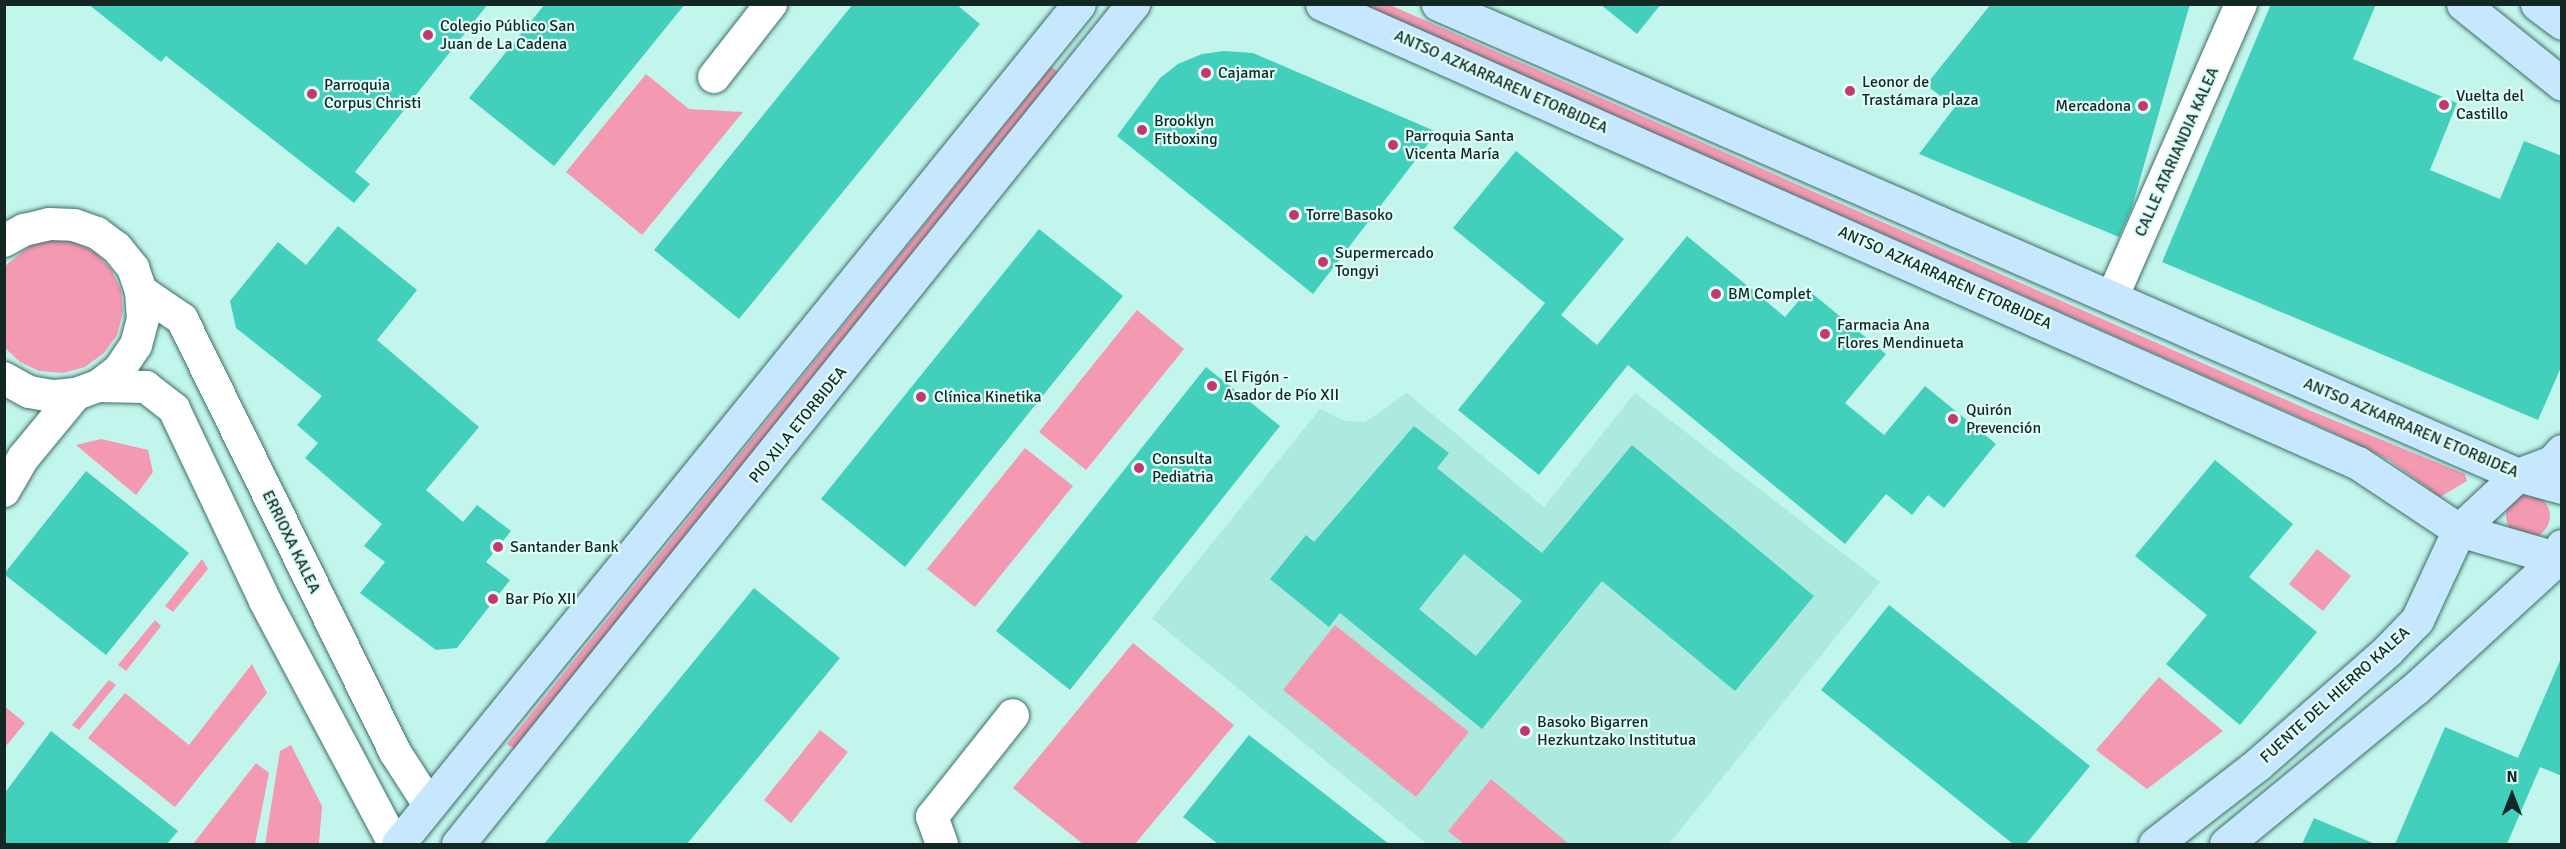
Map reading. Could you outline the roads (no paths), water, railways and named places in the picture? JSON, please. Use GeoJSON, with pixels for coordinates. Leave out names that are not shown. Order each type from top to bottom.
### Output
{"type":"FeatureCollection","features":[{"type":"Feature","properties":{"kind":"main road"},"geometry":{"type":"LineString","coordinates":[[396,844],[1079,4]]}},
{"type":"Feature","properties":{"kind":"main road","name":"PIO XII.A ETORBIDEA"},"geometry":{"type":"LineString","coordinates":[[429,805],[459,844],[1133,4]]}},
{"type":"Feature","properties":{"kind":"main road","name":"ANTSO AZKARRAREN ETORBIDEA"},"geometry":{"type":"LineString","coordinates":[[1322,4],[2358,463],[2459,530],[2560,555]]}},
{"type":"Feature","properties":{"kind":"main road","name":"ANTSO AZKARRAREN ETORBIDEA"},"geometry":{"type":"LineString","coordinates":[[1438,4],[2518,475],[2562,487]]}},
{"type":"Feature","properties":{"kind":"main road"},"geometry":{"type":"LineString","coordinates":[[2463,4],[2562,84]]}},
{"type":"Feature","properties":{"kind":"main road"},"geometry":{"type":"LineString","coordinates":[[2481,4],[2562,69]]}},
{"type":"Feature","properties":{"kind":"main road"},"geometry":{"type":"LineString","coordinates":[[2537,4],[2562,23]]}},
{"type":"Feature","properties":{"kind":"main road","name":"FUENTE DEL HIERRO KALEA"},"geometry":{"type":"LineString","coordinates":[[2155,844],[2258,764],[2417,620],[2459,530],[2518,475],[2552,462],[2562,451]]}},
{"type":"Feature","properties":{"kind":"main road"},"geometry":{"type":"LineString","coordinates":[[2226,844],[2416,688],[2560,555]]}},
{"type":"Feature","properties":{"kind":"street"},"geometry":{"type":"LineString","coordinates":[[714,77],[771,4]]}},
{"type":"Feature","properties":{"kind":"street","name":"CALLE ATARIANDIA KALEA"},"geometry":{"type":"LineString","coordinates":[[2112,298],[2241,4]]}},
{"type":"Feature","properties":{"kind":"street"},"geometry":{"type":"LineString","coordinates":[[4,214],[49,224],[74,225],[97,233],[117,248],[133,268],[141,291],[143,319],[136,345],[120,369],[87,390],[24,457],[4,491]]}},
{"type":"Feature","properties":{"kind":"street"},"geometry":{"type":"LineString","coordinates":[[4,242],[24,230],[49,224]]}},
{"type":"Feature","properties":{"kind":"street","name":"ERRIOXA KALEA"},"geometry":{"type":"LineString","coordinates":[[141,291],[182,319],[395,752],[429,805]]}},
{"type":"Feature","properties":{"kind":"street"},"geometry":{"type":"LineString","coordinates":[[4,378],[29,392],[146,387],[174,409],[265,601],[396,844]]}},
{"type":"Feature","properties":{"kind":"street"},"geometry":{"type":"LineString","coordinates":[[942,844],[932,817],[1013,715]]}},
{"type":"Feature","properties":{"kind":"place","name":"Colegio Público San Juan de La Cadena"},"geometry":{"type":"Point","coordinates":[428,35]}},
{"type":"Feature","properties":{"kind":"place","name":"Cajamar"},"geometry":{"type":"Point","coordinates":[1206,73]}},
{"type":"Feature","properties":{"kind":"place","name":"Leonor de Trastámara plaza"},"geometry":{"type":"Point","coordinates":[1850,91]}},
{"type":"Feature","properties":{"kind":"place","name":"Parroquia Corpus Christi"},"geometry":{"type":"Point","coordinates":[312,94]}},
{"type":"Feature","properties":{"kind":"place","name":"Vuelta del Castillo"},"geometry":{"type":"Point","coordinates":[2444,105]}},
{"type":"Feature","properties":{"kind":"place","name":"Mercadona"},"geometry":{"type":"Point","coordinates":[2143,106]}},
{"type":"Feature","properties":{"kind":"place","name":"Brooklyn Fitboxing"},"geometry":{"type":"Point","coordinates":[1142,130]}},
{"type":"Feature","properties":{"kind":"place","name":"Parroquia Santa Vicenta María"},"geometry":{"type":"Point","coordinates":[1393,145]}},
{"type":"Feature","properties":{"kind":"place","name":"Torre Basoko"},"geometry":{"type":"Point","coordinates":[1294,215]}},
{"type":"Feature","properties":{"kind":"place","name":"Supermercado Tongyi"},"geometry":{"type":"Point","coordinates":[1323,262]}},
{"type":"Feature","properties":{"kind":"place","name":"BM Complet"},"geometry":{"type":"Point","coordinates":[1716,294]}},
{"type":"Feature","properties":{"kind":"place","name":"Farmacia Ana Flores Mendinueta"},"geometry":{"type":"Point","coordinates":[1825,334]}},
{"type":"Feature","properties":{"kind":"place","name":"El Figón - Asador de Pío XII"},"geometry":{"type":"Point","coordinates":[1212,386]}},
{"type":"Feature","properties":{"kind":"place","name":"Clínica Kinetika"},"geometry":{"type":"Point","coordinates":[921,397]}},
{"type":"Feature","properties":{"kind":"place","name":"Quirón Prevención"},"geometry":{"type":"Point","coordinates":[1953,419]}},
{"type":"Feature","properties":{"kind":"place","name":"Consulta Pediatria"},"geometry":{"type":"Point","coordinates":[1139,468]}},
{"type":"Feature","properties":{"kind":"place","name":"Santander Bank"},"geometry":{"type":"Point","coordinates":[498,547]}},
{"type":"Feature","properties":{"kind":"place","name":"Bar Pío XII"},"geometry":{"type":"Point","coordinates":[493,599]}},
{"type":"Feature","properties":{"kind":"place","name":"Basoko Bigarren Hezkuntzako Institutua"},"geometry":{"type":"Point","coordinates":[1525,731]}}]}
